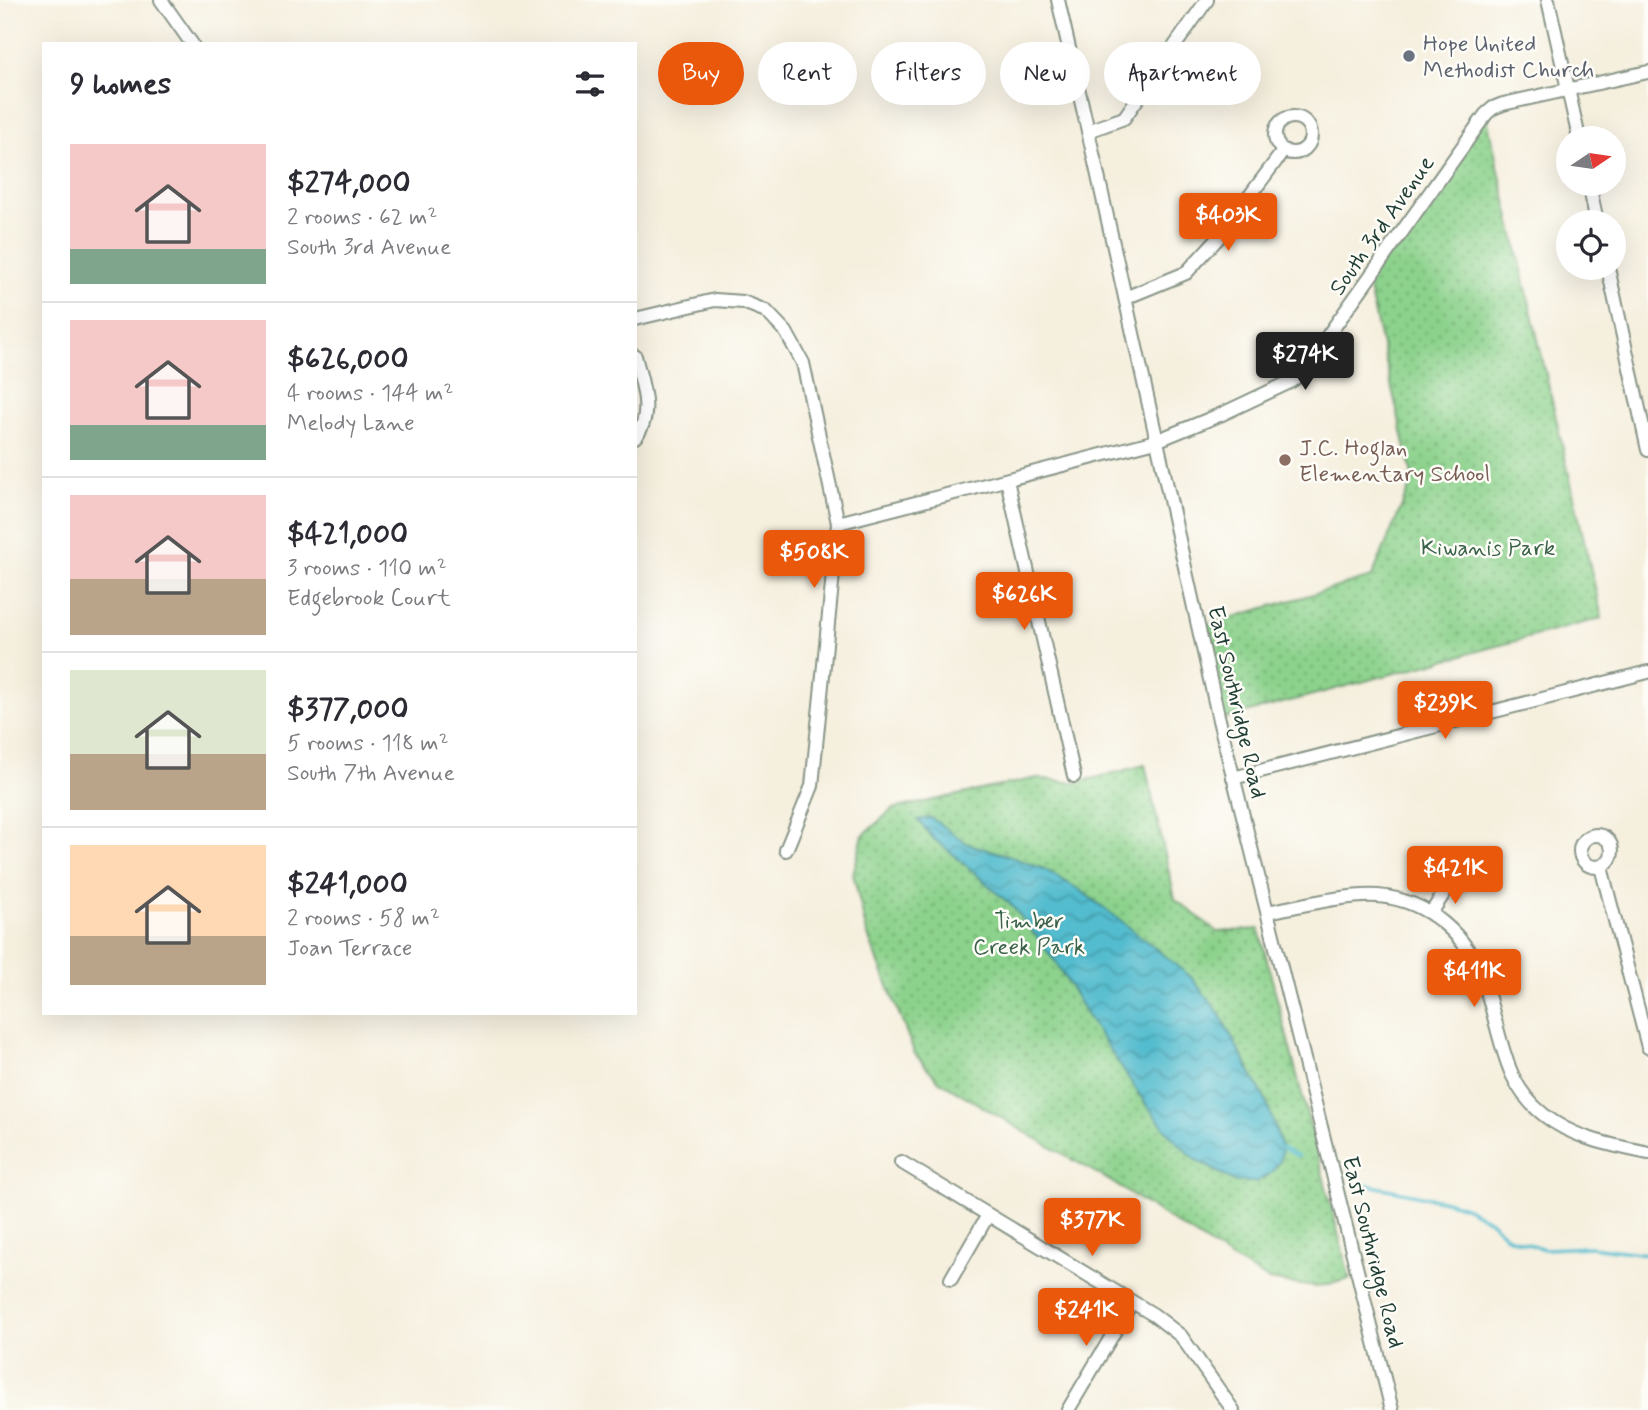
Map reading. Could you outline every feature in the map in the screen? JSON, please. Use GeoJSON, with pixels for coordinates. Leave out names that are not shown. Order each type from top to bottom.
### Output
{"type":"FeatureCollection","features":[{"type":"Feature","properties":{"kind":"street"},"geometry":{"type":"LineString","coordinates":[[161,0],[191,42]]}},
{"type":"Feature","properties":{"kind":"street","name":"East Southridge Road"},"geometry":{"type":"LineString","coordinates":[[1058,0],[1233,778],[1392,1410]]}},
{"type":"Feature","properties":{"kind":"street"},"geometry":{"type":"LineString","coordinates":[[1088,131],[1124,118],[1207,0]]}},
{"type":"Feature","properties":{"kind":"street"},"geometry":{"type":"LineString","coordinates":[[1548,0],[1576,126]]}},
{"type":"Feature","properties":{"kind":"street","name":"South 3rd Avenue"},"geometry":{"type":"LineString","coordinates":[[838,523],[1156,442],[1278,388],[1298,376],[1486,114],[1493,108],[1648,72]]}},
{"type":"Feature","properties":{"kind":"street"},"geometry":{"type":"LineString","coordinates":[[1125,298],[1185,272],[1219,237],[1284,150]]}},
{"type":"Feature","properties":{"kind":"street"},"geometry":{"type":"LineString","coordinates":[[1611,280],[1648,450]]}},
{"type":"Feature","properties":{"kind":"street"},"geometry":{"type":"LineString","coordinates":[[637,320],[715,300],[743,302],[766,312],[786,332],[803,363],[838,523],[812,786],[786,850]]}},
{"type":"Feature","properties":{"kind":"street"},"geometry":{"type":"LineString","coordinates":[[637,365],[647,408],[637,435]]}},
{"type":"Feature","properties":{"kind":"street"},"geometry":{"type":"LineString","coordinates":[[1007,480],[1074,776]]}},
{"type":"Feature","properties":{"kind":"street"},"geometry":{"type":"LineString","coordinates":[[1233,778],[1648,672]]}},
{"type":"Feature","properties":{"kind":"street"},"geometry":{"type":"LineString","coordinates":[[1601,867],[1648,1048]]}},
{"type":"Feature","properties":{"kind":"street"},"geometry":{"type":"LineString","coordinates":[[1431,913],[1452,881]]}},
{"type":"Feature","properties":{"kind":"street"},"geometry":{"type":"LineString","coordinates":[[1268,912],[1329,901],[1378,896],[1413,904],[1431,913],[1457,935],[1475,960],[1484,981],[1506,1062],[1514,1081],[1534,1106],[1543,1115],[1578,1135],[1648,1153]]}},
{"type":"Feature","properties":{"kind":"street"},"geometry":{"type":"LineString","coordinates":[[901,1162],[1154,1315],[1181,1336],[1233,1410]]}},
{"type":"Feature","properties":{"kind":"street"},"geometry":{"type":"LineString","coordinates":[[951,1279],[988,1215]]}},
{"type":"Feature","properties":{"kind":"street"},"geometry":{"type":"LineString","coordinates":[[1068,1410],[1132,1302]]}},
{"type":"Feature","properties":{"kind":"green space","name":"Kiwanis Park"},"geometry":{"type":"Polygon","coordinates":[[[1486,114],[1602,618],[1219,720],[1199,627],[1372,577],[1413,479],[1367,281],[1486,114]]]}},
{"type":"Feature","properties":{"kind":"green space","name":"Timber Creek Park"},"geometry":{"type":"Polygon","coordinates":[[[1145,765],[1175,899],[1218,932],[1259,929],[1350,1279],[1316,1287],[1269,1280],[1110,1181],[938,1080],[915,1054],[867,933],[853,874],[863,835],[893,809],[1036,778],[1075,783],[1145,765]]]}},
{"type":"Feature","properties":{"kind":"water"},"geometry":{"type":"Polygon","coordinates":[[[931,818],[968,844],[1044,869],[1080,890],[1191,977],[1219,1013],[1266,1101],[1282,1148],[1280,1161],[1271,1173],[1256,1182],[1236,1182],[1196,1160],[1170,1135],[1145,1103],[1058,966],[1030,928],[1012,906],[934,839],[918,820],[931,818]]]}},
{"type":"Feature","properties":{"kind":"waterway"},"geometry":{"type":"LineString","coordinates":[[1282,1148],[1298,1156]]}},
{"type":"Feature","properties":{"kind":"waterway"},"geometry":{"type":"LineString","coordinates":[[1368,1185],[1467,1208],[1490,1221],[1507,1237],[1544,1249],[1590,1247],[1648,1254]]}},
{"type":"Feature","properties":{"kind":"place","name":"Hope United Methodist Church"},"geometry":{"type":"Point","coordinates":[1409,56]}},
{"type":"Feature","properties":{"kind":"place","name":"J.C. Hoglan Elementary School"},"geometry":{"type":"Point","coordinates":[1285,460]}}]}
